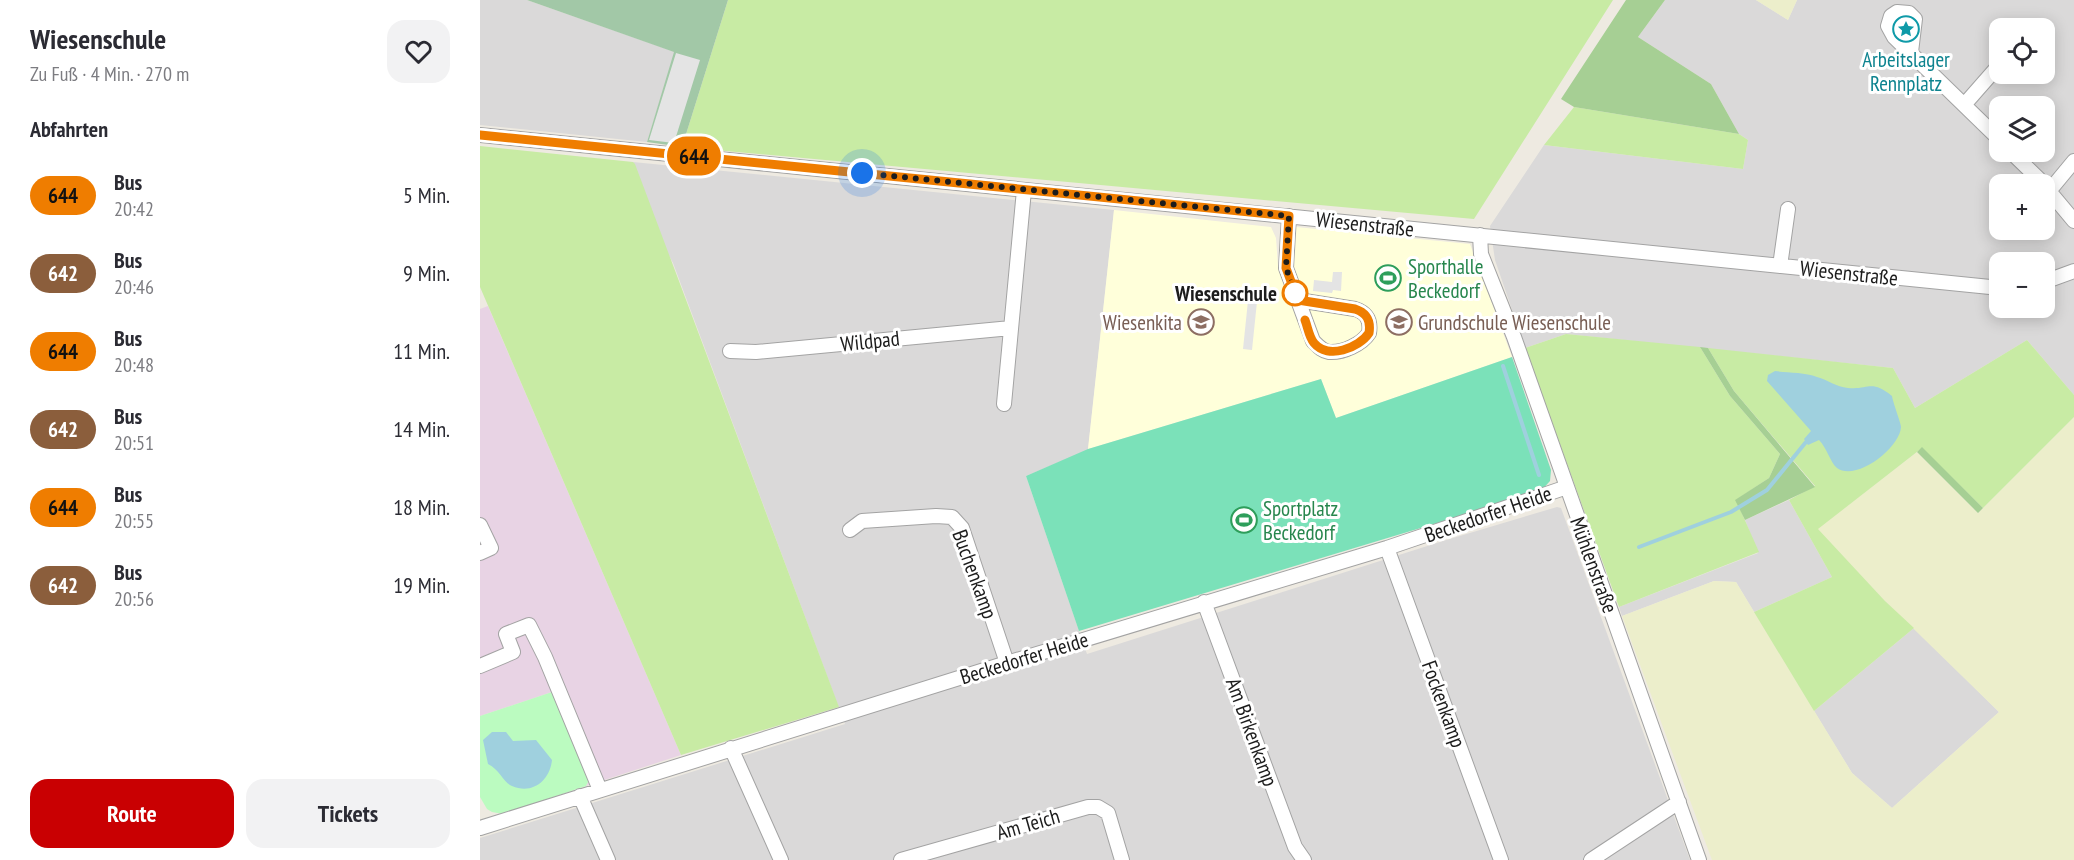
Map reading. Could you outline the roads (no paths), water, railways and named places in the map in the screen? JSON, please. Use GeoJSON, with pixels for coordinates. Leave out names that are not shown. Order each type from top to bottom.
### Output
{"type":"FeatureCollection","features":[{"type":"Feature","properties":{"kind":"street"},"geometry":{"type":"LineString","coordinates":[[1911,52],[1989,129]]}},
{"type":"Feature","properties":{"kind":"street"},"geometry":{"type":"LineString","coordinates":[[1964,105],[1989,77]]}},
{"type":"Feature","properties":{"kind":"street","name":"Wiesenstraße"},"geometry":{"type":"LineString","coordinates":[[480,135],[1989,287]]}},
{"type":"Feature","properties":{"kind":"street"},"geometry":{"type":"LineString","coordinates":[[2055,179],[2074,161]]}},
{"type":"Feature","properties":{"kind":"street"},"geometry":{"type":"LineString","coordinates":[[2021,162],[2033,174]]}},
{"type":"Feature","properties":{"kind":"street"},"geometry":{"type":"LineString","coordinates":[[1004,404],[1024,190]]}},
{"type":"Feature","properties":{"kind":"street"},"geometry":{"type":"LineString","coordinates":[[2055,198],[2074,220]]}},
{"type":"Feature","properties":{"kind":"street"},"geometry":{"type":"LineString","coordinates":[[1780,266],[1788,209]]}},
{"type":"Feature","properties":{"kind":"street"},"geometry":{"type":"LineString","coordinates":[[1289,216],[1286,268],[1312,341],[1321,349],[1329,352],[1340,351],[1359,343],[1369,333],[1369,319],[1364,312],[1298,300]]}},
{"type":"Feature","properties":{"kind":"street","name":"Mühlenstraße"},"geometry":{"type":"LineString","coordinates":[[1480,236],[1481,254],[1514,338],[1699,860]]}},
{"type":"Feature","properties":{"kind":"street"},"geometry":{"type":"LineString","coordinates":[[2055,278],[2074,271]]}},
{"type":"Feature","properties":{"kind":"street","name":"Wildpad"},"geometry":{"type":"LineString","coordinates":[[730,351],[756,352],[1011,328]]}},
{"type":"Feature","properties":{"kind":"street","name":"Beckedorfer Heide"},"geometry":{"type":"LineString","coordinates":[[480,828],[731,748],[1387,548],[1567,487]]}},
{"type":"Feature","properties":{"kind":"street","name":"Buchenkamp"},"geometry":{"type":"LineString","coordinates":[[850,530],[862,521],[936,516],[952,518],[962,528],[1007,663]]}},
{"type":"Feature","properties":{"kind":"street"},"geometry":{"type":"LineString","coordinates":[[480,525],[491,548],[480,553]]}},
{"type":"Feature","properties":{"kind":"street","name":"Fockenkamp"},"geometry":{"type":"LineString","coordinates":[[1387,548],[1501,860]]}},
{"type":"Feature","properties":{"kind":"street","name":"Am Birkenkamp"},"geometry":{"type":"LineString","coordinates":[[1204,602],[1295,847],[1304,860]]}},
{"type":"Feature","properties":{"kind":"street"},"geometry":{"type":"LineString","coordinates":[[480,666],[513,652],[506,634],[529,625],[545,657],[600,790]]}},
{"type":"Feature","properties":{"kind":"street"},"geometry":{"type":"LineString","coordinates":[[731,748],[781,860]]}},
{"type":"Feature","properties":{"kind":"street"},"geometry":{"type":"LineString","coordinates":[[580,796],[608,860]]}},
{"type":"Feature","properties":{"kind":"street"},"geometry":{"type":"LineString","coordinates":[[1591,860],[1679,802]]}},
{"type":"Feature","properties":{"kind":"street","name":"Am Teich"},"geometry":{"type":"LineString","coordinates":[[901,860],[1088,807],[1098,807],[1108,813],[1122,860]]}},
{"type":"Feature","properties":{"kind":"water"},"geometry":{"type":"Polygon","coordinates":[[[1775,371],[1812,375],[1844,387],[1870,386],[1885,391],[1892,396],[1901,425],[1899,435],[1885,453],[1865,467],[1845,471],[1837,468],[1819,440],[1808,445],[1804,439],[1811,431],[1767,381],[1768,375],[1775,371]]]}},
{"type":"Feature","properties":{"kind":"water"},"geometry":{"type":"Polygon","coordinates":[[[492,732],[506,732],[513,741],[536,740],[552,760],[548,774],[539,784],[527,789],[512,786],[488,764],[483,740],[492,732]]]}},
{"type":"Feature","properties":{"kind":"waterway"},"geometry":{"type":"LineString","coordinates":[[1503,366],[1539,475]]}},
{"type":"Feature","properties":{"kind":"waterway"},"geometry":{"type":"LineString","coordinates":[[1639,547],[1731,512],[1767,490],[1806,442]]}},
{"type":"Feature","properties":{"kind":"place","name":"Arbeitslager Rennplatz"},"geometry":{"type":"Point","coordinates":[1906,29]}},
{"type":"Feature","properties":{"kind":"place","name":"Sporthalle Beckedorf"},"geometry":{"type":"Point","coordinates":[1388,278]}},
{"type":"Feature","properties":{"kind":"place","name":"Wiesenschule"},"geometry":{"type":"Point","coordinates":[1295,293]}},
{"type":"Feature","properties":{"kind":"place","name":"Wiesenkita"},"geometry":{"type":"Point","coordinates":[1201,322]}},
{"type":"Feature","properties":{"kind":"place","name":"Grundschule Wiesenschule"},"geometry":{"type":"Point","coordinates":[1399,322]}},
{"type":"Feature","properties":{"kind":"place","name":"Sportplatz Beckedorf"},"geometry":{"type":"Point","coordinates":[1244,520]}}]}
